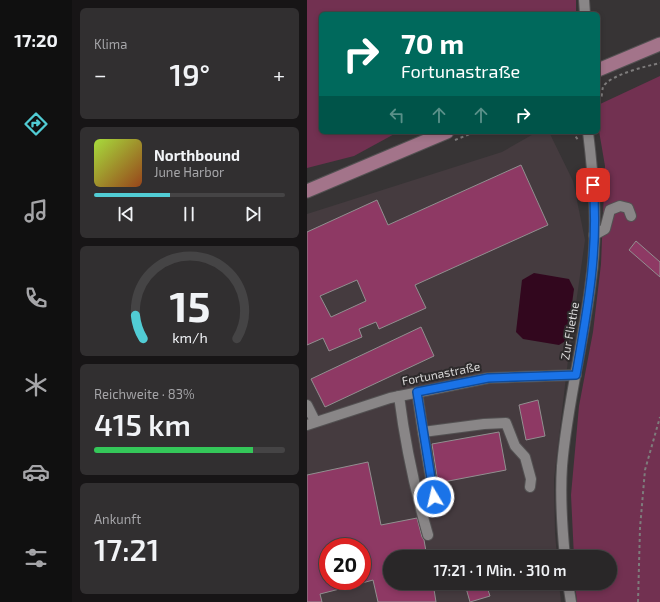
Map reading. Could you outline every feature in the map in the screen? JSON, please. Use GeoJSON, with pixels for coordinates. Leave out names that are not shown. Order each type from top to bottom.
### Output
{"type":"FeatureCollection","features":[{"type":"Feature","properties":{"kind":"main road"},"geometry":{"type":"LineString","coordinates":[[600,69],[660,44]]}},
{"type":"Feature","properties":{"kind":"main road"},"geometry":{"type":"LineString","coordinates":[[307,191],[442,134]]}},
{"type":"Feature","properties":{"kind":"street"},"geometry":{"type":"LineString","coordinates":[[584,0],[585,12]]}},
{"type":"Feature","properties":{"kind":"street","name":"Zur Fliethe"},"geometry":{"type":"LineString","coordinates":[[565,550],[561,500],[562,467],[592,279],[594,197],[588,134]]}},
{"type":"Feature","properties":{"kind":"street"},"geometry":{"type":"LineString","coordinates":[[594,235],[605,229],[610,210],[620,206],[628,208],[631,216]]}},
{"type":"Feature","properties":{"kind":"street","name":"Fortunastraße"},"geometry":{"type":"LineString","coordinates":[[307,405],[311,423],[399,396],[488,378],[576,375]]}},
{"type":"Feature","properties":{"kind":"street"},"geometry":{"type":"LineString","coordinates":[[417,392],[434,497],[448,495]]}},
{"type":"Feature","properties":{"kind":"street"},"geometry":{"type":"LineString","coordinates":[[399,396],[401,414],[419,503],[428,535]]}},
{"type":"Feature","properties":{"kind":"street"},"geometry":{"type":"LineString","coordinates":[[423,432],[484,424],[506,423],[515,446],[525,457],[531,479],[530,487]]}},
{"type":"Feature","properties":{"kind":"street"},"geometry":{"type":"LineString","coordinates":[[569,590],[571,602]]}},
{"type":"Feature","properties":{"kind":"path"},"geometry":{"type":"LineString","coordinates":[[600,99],[603,86],[612,78],[660,63]]}},
{"type":"Feature","properties":{"kind":"path"},"geometry":{"type":"LineString","coordinates":[[638,602],[640,528],[645,470],[660,417]]}},
{"type":"Feature","properties":{"kind":"shaded area"},"geometry":{"type":"Polygon","coordinates":[[[307,0],[576,0],[576,12],[319,12],[319,134],[394,134],[354,156],[307,168],[307,0]]]}},
{"type":"Feature","properties":{"kind":"shaded area"},"geometry":{"type":"Polygon","coordinates":[[[660,76],[660,602],[577,602],[576,590],[617,590],[617,550],[574,550],[571,495],[579,406],[593,332],[601,264],[605,166],[600,134],[600,104],[660,76]]]}},
{"type":"Feature","properties":{"kind":"shaded area"},"geometry":{"type":"Polygon","coordinates":[[[534,134],[550,134],[573,181],[585,240],[568,360],[554,479],[556,550],[383,550],[383,590],[560,590],[561,602],[307,602],[307,214],[502,152],[534,134]]]}},
{"type":"Feature","properties":{"kind":"shaded area"},"geometry":{"type":"Polygon","coordinates":[[[534,273],[569,279],[574,289],[567,340],[559,345],[523,339],[516,332],[522,280],[534,273]]]}},
{"type":"Feature","properties":{"kind":"building"},"geometry":{"type":"Polygon","coordinates":[[[521,165],[548,225],[415,285],[426,308],[379,329],[376,322],[359,329],[362,337],[329,351],[323,338],[307,345],[307,232],[377,200],[388,225],[521,165]],[[357,280],[320,296],[331,317],[366,301],[357,280]]]}},
{"type":"Feature","properties":{"kind":"building"},"geometry":{"type":"Polygon","coordinates":[[[636,241],[660,262],[660,277],[629,250],[636,241]]]}},
{"type":"Feature","properties":{"kind":"building"},"geometry":{"type":"Polygon","coordinates":[[[421,327],[434,356],[325,407],[311,379],[421,327]]]}},
{"type":"Feature","properties":{"kind":"building"},"geometry":{"type":"Polygon","coordinates":[[[538,400],[545,436],[526,440],[519,405],[538,400]]]}},
{"type":"Feature","properties":{"kind":"building"},"geometry":{"type":"Polygon","coordinates":[[[499,432],[506,470],[438,483],[432,444],[499,432]]]}},
{"type":"Feature","properties":{"kind":"building"},"geometry":{"type":"Polygon","coordinates":[[[368,462],[381,525],[417,518],[426,550],[383,550],[383,590],[434,590],[436,602],[378,602],[373,580],[371,581],[371,538],[319,538],[319,590],[336,590],[320,594],[322,602],[307,602],[307,475],[368,462]]]}},
{"type":"Feature","properties":{"kind":"building"},"geometry":{"type":"Polygon","coordinates":[[[467,590],[488,590],[490,596],[470,602],[467,590]]]}},
{"type":"Feature","properties":{"kind":"route"},"geometry":{"type":"LineString","coordinates":[[434,497],[417,392],[488,378],[576,375],[592,279],[594,250],[593,185]]}}]}
